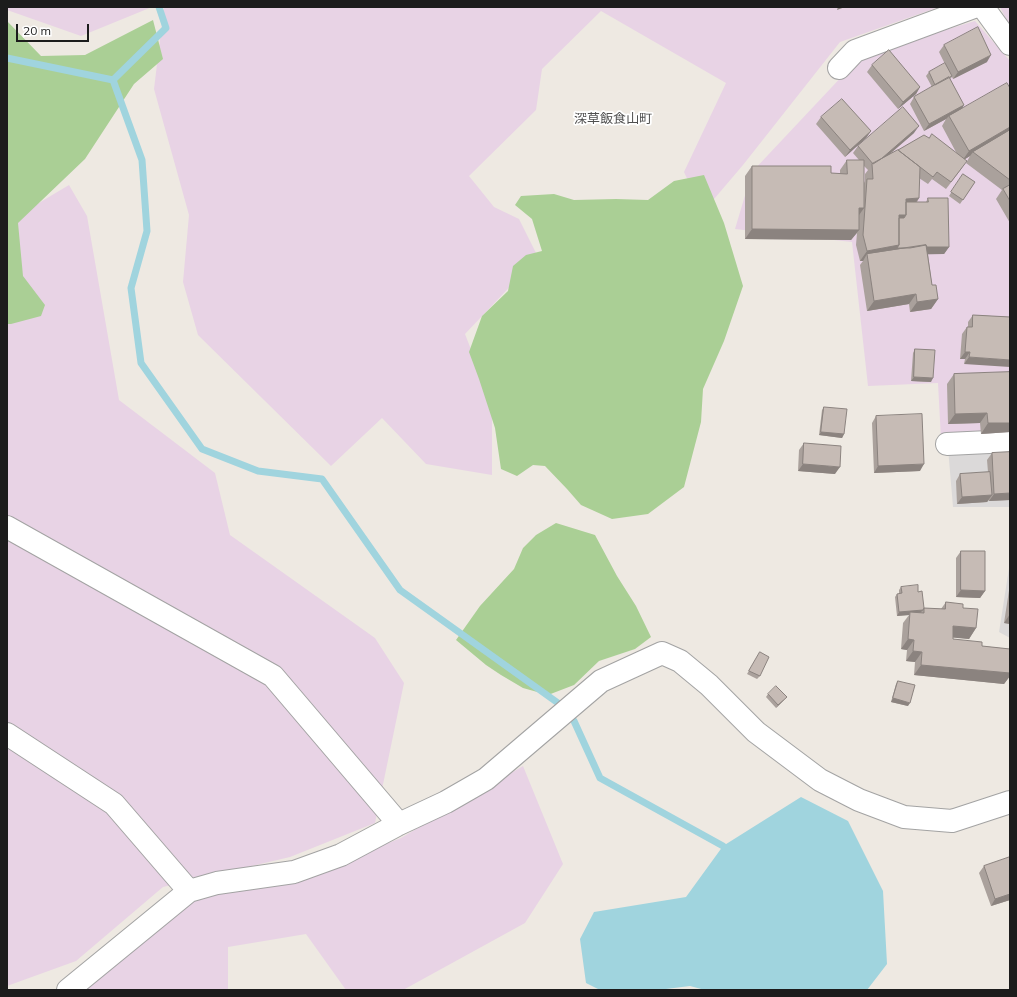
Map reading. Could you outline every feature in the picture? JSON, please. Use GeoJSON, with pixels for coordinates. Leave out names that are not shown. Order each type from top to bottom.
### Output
{"type":"FeatureCollection","features":[{"type":"Feature","properties":{"kind":"street"},"geometry":{"type":"LineString","coordinates":[[839,68],[855,51],[974,7]]}},
{"type":"Feature","properties":{"kind":"street"},"geometry":{"type":"LineString","coordinates":[[983,7],[1010,44]]}},
{"type":"Feature","properties":{"kind":"street"},"geometry":{"type":"LineString","coordinates":[[948,444],[1010,441]]}},
{"type":"Feature","properties":{"kind":"street"},"geometry":{"type":"LineString","coordinates":[[7,527],[273,676],[399,824]]}},
{"type":"Feature","properties":{"kind":"street"},"geometry":{"type":"LineString","coordinates":[[68,990],[190,891],[216,883],[294,872],[341,855],[399,824],[446,802],[486,779],[600,681],[662,654],[680,661],[709,685],[756,732],[820,780],[859,800],[904,817],[952,820],[1010,802]]}},
{"type":"Feature","properties":{"kind":"street"},"geometry":{"type":"LineString","coordinates":[[7,734],[114,804],[190,891]]}},
{"type":"Feature","properties":{"kind":"shaded area"},"geometry":{"type":"Polygon","coordinates":[[[7,7],[152,7],[81,36],[7,10],[7,7]]]}},
{"type":"Feature","properties":{"kind":"shaded area"},"geometry":{"type":"Polygon","coordinates":[[[164,7],[939,7],[840,42],[743,165],[703,212],[684,172],[726,83],[601,11],[542,69],[536,110],[469,176],[494,207],[519,219],[538,257],[465,334],[492,404],[492,475],[426,464],[382,418],[331,466],[198,335],[183,282],[189,215],[154,89],[164,7]]]}},
{"type":"Feature","properties":{"kind":"shaded area"},"geometry":{"type":"Polygon","coordinates":[[[1000,7],[1010,7],[1010,27],[1000,7]]]}},
{"type":"Feature","properties":{"kind":"shaded area"},"geometry":{"type":"Polygon","coordinates":[[[975,21],[1010,61],[1010,435],[941,439],[938,383],[868,386],[852,242],[735,229],[752,172],[862,55],[975,21]]]}},
{"type":"Feature","properties":{"kind":"shaded area"},"geometry":{"type":"Polygon","coordinates":[[[69,185],[87,216],[119,400],[215,473],[230,535],[375,638],[404,683],[375,823],[290,857],[163,887],[76,961],[7,986],[7,222],[69,185]]]}},
{"type":"Feature","properties":{"kind":"shaded area"},"geometry":{"type":"Polygon","coordinates":[[[1010,446],[1010,507],[953,507],[948,448],[1010,446]]]}},
{"type":"Feature","properties":{"kind":"shaded area"},"geometry":{"type":"Polygon","coordinates":[[[1010,562],[1010,638],[999,632],[1010,562]]]}},
{"type":"Feature","properties":{"kind":"shaded area"},"geometry":{"type":"Polygon","coordinates":[[[523,766],[563,864],[525,923],[403,990],[346,990],[306,934],[228,947],[228,990],[84,990],[195,898],[298,879],[401,838],[523,766]]]}},
{"type":"Feature","properties":{"kind":"green space"},"geometry":{"type":"Polygon","coordinates":[[[153,20],[163,59],[134,84],[85,159],[18,223],[23,276],[45,305],[41,316],[7,324],[7,21],[41,56],[85,55],[153,20]]]}},
{"type":"Feature","properties":{"kind":"green space"},"geometry":{"type":"Polygon","coordinates":[[[704,175],[724,223],[743,286],[724,341],[703,389],[701,422],[684,487],[648,514],[612,519],[581,505],[545,466],[533,465],[517,476],[501,469],[495,428],[469,352],[482,316],[508,291],[513,266],[526,255],[542,251],[532,219],[515,205],[521,196],[554,194],[574,200],[648,200],[674,181],[704,175]]]}},
{"type":"Feature","properties":{"kind":"green space"},"geometry":{"type":"Polygon","coordinates":[[[556,523],[595,535],[617,576],[636,606],[651,637],[635,649],[599,661],[574,685],[548,695],[523,688],[501,675],[486,665],[456,640],[480,606],[514,569],[523,548],[536,535],[556,523]]]}},
{"type":"Feature","properties":{"kind":"water"},"geometry":{"type":"Polygon","coordinates":[[[801,797],[848,821],[883,891],[887,964],[867,990],[705,990],[690,986],[658,990],[600,990],[586,983],[580,939],[594,912],[686,897],[723,846],[801,797]]]}},
{"type":"Feature","properties":{"kind":"building"},"geometry":{"type":"Polygon","coordinates":[[[978,27],[991,55],[958,72],[944,45],[978,27]]]}},
{"type":"Feature","properties":{"kind":"building"},"geometry":{"type":"Polygon","coordinates":[[[889,50],[920,87],[903,102],[872,65],[889,50]]]}},
{"type":"Feature","properties":{"kind":"building"},"geometry":{"type":"Polygon","coordinates":[[[945,63],[952,76],[935,85],[929,72],[945,63]]]}},
{"type":"Feature","properties":{"kind":"building"},"geometry":{"type":"Polygon","coordinates":[[[949,77],[964,105],[929,124],[914,97],[949,77]]]}},
{"type":"Feature","properties":{"kind":"building"},"geometry":{"type":"Polygon","coordinates":[[[1007,83],[1010,88],[1010,127],[969,151],[949,116],[1007,83]]]}},
{"type":"Feature","properties":{"kind":"building"},"geometry":{"type":"Polygon","coordinates":[[[842,99],[871,131],[850,150],[821,117],[842,99]]]}},
{"type":"Feature","properties":{"kind":"building"},"geometry":{"type":"Polygon","coordinates":[[[903,107],[919,126],[881,159],[873,164],[858,146],[903,107]]]}},
{"type":"Feature","properties":{"kind":"building"},"geometry":{"type":"Polygon","coordinates":[[[1010,130],[1010,180],[973,152],[1010,130]]]}},
{"type":"Feature","properties":{"kind":"building"},"geometry":{"type":"Polygon","coordinates":[[[932,134],[967,161],[951,182],[937,172],[933,177],[898,150],[924,135],[929,138],[932,134]]]}},
{"type":"Feature","properties":{"kind":"building"},"geometry":{"type":"Polygon","coordinates":[[[898,150],[920,167],[919,198],[906,199],[906,215],[899,215],[899,245],[867,251],[863,235],[867,179],[873,179],[872,164],[898,150]]]}},
{"type":"Feature","properties":{"kind":"building"},"geometry":{"type":"Polygon","coordinates":[[[847,160],[864,160],[864,208],[859,208],[859,230],[752,229],[752,166],[831,166],[831,173],[847,174],[847,160]]]}},
{"type":"Feature","properties":{"kind":"building"},"geometry":{"type":"Polygon","coordinates":[[[963,174],[975,182],[963,200],[951,192],[963,174]]]}},
{"type":"Feature","properties":{"kind":"building"},"geometry":{"type":"Polygon","coordinates":[[[1010,185],[1010,201],[1003,189],[1010,185]]]}},
{"type":"Feature","properties":{"kind":"building"},"geometry":{"type":"Polygon","coordinates":[[[928,198],[948,198],[949,247],[927,247],[926,245],[910,248],[897,248],[899,245],[899,218],[904,218],[906,215],[906,202],[928,202],[928,198]]]}},
{"type":"Feature","properties":{"kind":"building"},"geometry":{"type":"Polygon","coordinates":[[[926,245],[932,285],[936,285],[938,299],[917,302],[916,294],[874,301],[867,254],[926,245]]]}},
{"type":"Feature","properties":{"kind":"building"},"geometry":{"type":"Polygon","coordinates":[[[973,315],[1010,317],[1010,360],[969,357],[970,352],[965,352],[967,327],[972,327],[973,315]]]}},
{"type":"Feature","properties":{"kind":"building"},"geometry":{"type":"Polygon","coordinates":[[[915,349],[935,350],[933,378],[914,377],[915,349]]]}},
{"type":"Feature","properties":{"kind":"building"},"geometry":{"type":"Polygon","coordinates":[[[1010,372],[1010,423],[988,423],[987,413],[955,414],[954,374],[1010,372]]]}},
{"type":"Feature","properties":{"kind":"building"},"geometry":{"type":"Polygon","coordinates":[[[824,407],[847,409],[844,434],[821,432],[824,407]]]}},
{"type":"Feature","properties":{"kind":"building"},"geometry":{"type":"Polygon","coordinates":[[[922,414],[924,464],[878,466],[876,416],[922,414]]]}},
{"type":"Feature","properties":{"kind":"building"},"geometry":{"type":"Polygon","coordinates":[[[804,443],[841,446],[840,467],[803,464],[804,443]]]}},
{"type":"Feature","properties":{"kind":"building"},"geometry":{"type":"Polygon","coordinates":[[[1010,452],[1010,493],[994,494],[992,453],[1010,452]]]}},
{"type":"Feature","properties":{"kind":"building"},"geometry":{"type":"Polygon","coordinates":[[[990,472],[992,495],[962,497],[960,474],[990,472]]]}},
{"type":"Feature","properties":{"kind":"building"},"geometry":{"type":"Polygon","coordinates":[[[961,551],[985,551],[985,591],[961,590],[961,551]]]}},
{"type":"Feature","properties":{"kind":"building"},"geometry":{"type":"Polygon","coordinates":[[[918,585],[918,592],[922,591],[923,610],[899,612],[897,594],[902,593],[901,587],[918,585]]]}},
{"type":"Feature","properties":{"kind":"building"},"geometry":{"type":"Polygon","coordinates":[[[946,602],[963,604],[963,608],[978,609],[976,628],[953,626],[953,639],[982,642],[982,646],[1010,649],[1010,673],[921,665],[922,652],[913,651],[914,640],[908,639],[910,612],[924,613],[924,608],[945,609],[946,602]]]}},
{"type":"Feature","properties":{"kind":"building"},"geometry":{"type":"Polygon","coordinates":[[[760,652],[769,657],[760,676],[749,671],[760,652]]]}},
{"type":"Feature","properties":{"kind":"building"},"geometry":{"type":"Polygon","coordinates":[[[898,681],[915,685],[910,703],[893,698],[898,681]]]}},
{"type":"Feature","properties":{"kind":"building"},"geometry":{"type":"Polygon","coordinates":[[[776,686],[787,697],[778,705],[768,694],[776,686]]]}},
{"type":"Feature","properties":{"kind":"building"},"geometry":{"type":"Polygon","coordinates":[[[1010,857],[1010,894],[995,899],[984,866],[1010,857]]]}},
{"type":"Feature","properties":{"kind":"waterway"},"geometry":{"type":"LineString","coordinates":[[113,80],[166,28],[159,7]]}},
{"type":"Feature","properties":{"kind":"waterway"},"geometry":{"type":"LineString","coordinates":[[7,58],[113,80],[142,160],[147,231],[131,288],[141,363],[202,449],[258,471],[322,479],[400,590],[558,703]]}},
{"type":"Feature","properties":{"kind":"waterway"},"geometry":{"type":"LineString","coordinates":[[574,721],[600,778],[723,846]]}},
{"type":"Feature","properties":{"kind":"district","name":"深草飯食山町"},"geometry":{"type":"Point","coordinates":[613,119]}}]}
